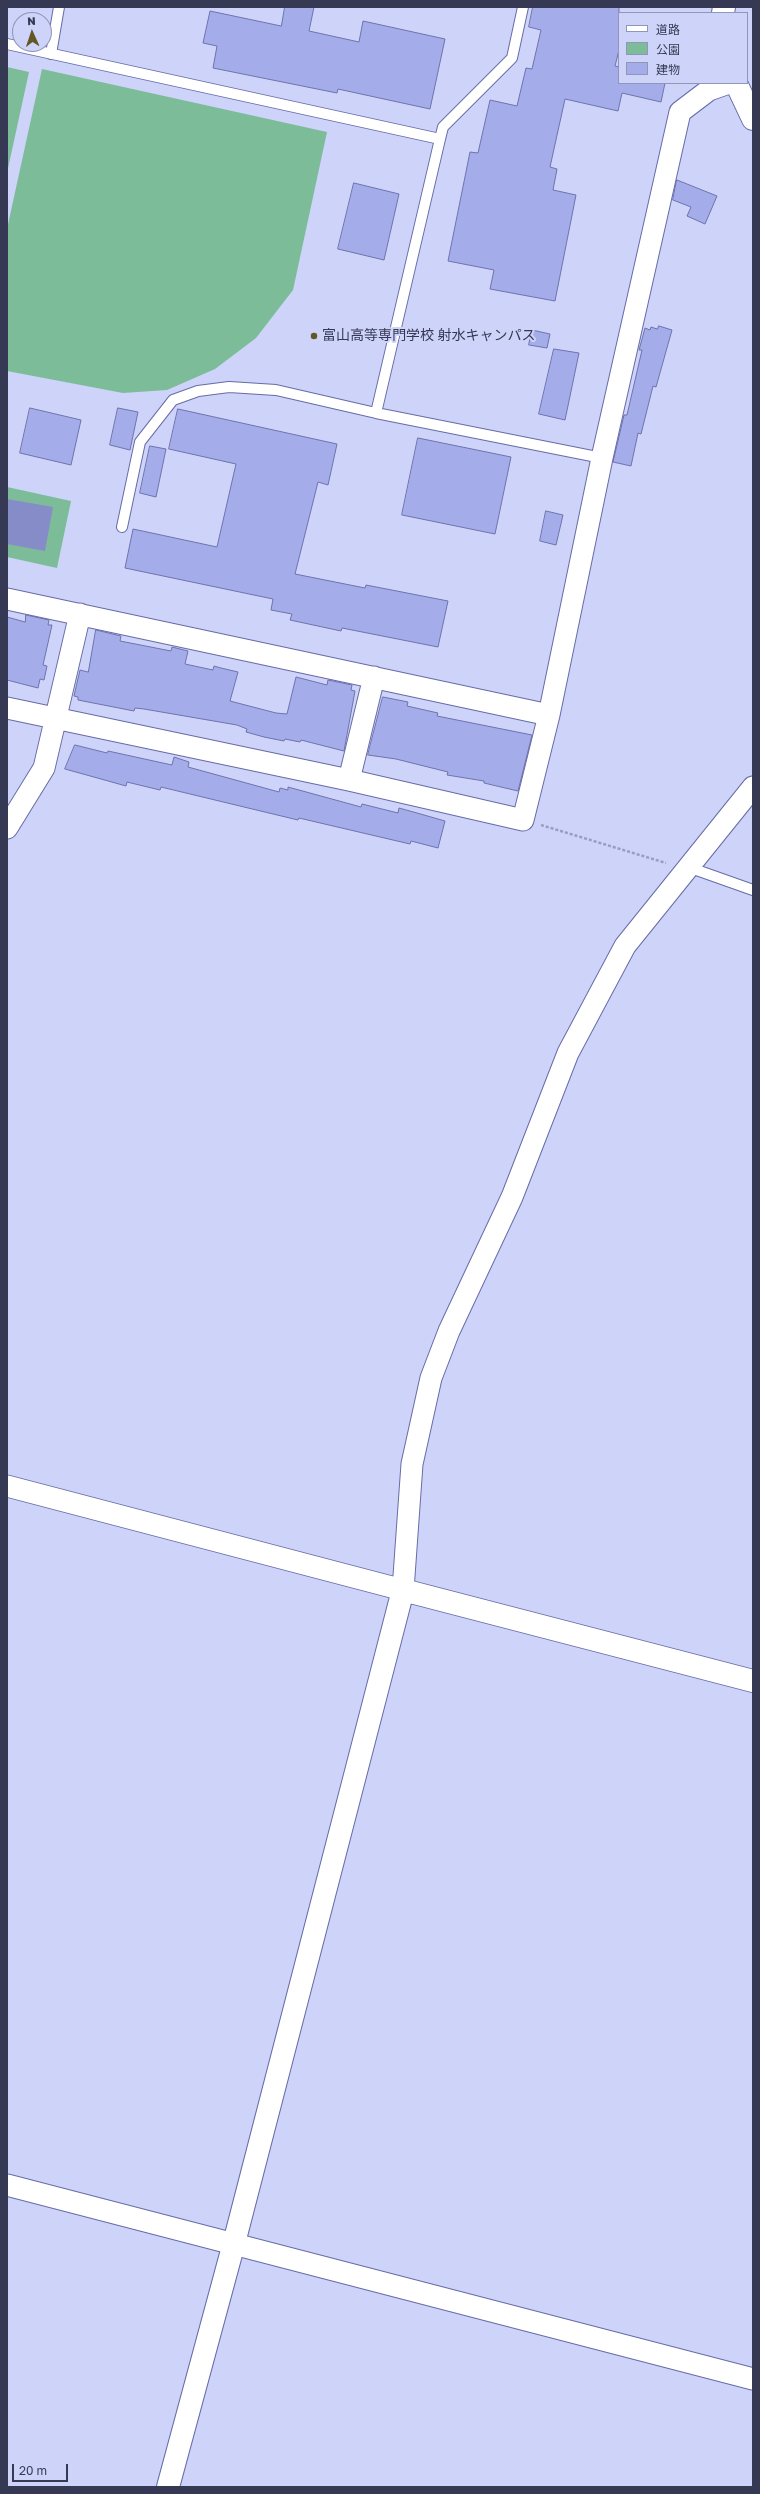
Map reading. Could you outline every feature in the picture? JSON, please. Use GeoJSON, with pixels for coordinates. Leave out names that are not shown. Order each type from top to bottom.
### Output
{"type":"FeatureCollection","features":[{"type":"Feature","properties":{"kind":"street"},"geometry":{"type":"LineString","coordinates":[[7,708],[349,780],[523,820],[549,715],[602,458],[680,112],[709,90],[726,84]]}},
{"type":"Feature","properties":{"kind":"street"},"geometry":{"type":"LineString","coordinates":[[736,84],[753,119]]}},
{"type":"Feature","properties":{"kind":"street"},"geometry":{"type":"LineString","coordinates":[[7,599],[549,715]]}},
{"type":"Feature","properties":{"kind":"street"},"geometry":{"type":"LineString","coordinates":[[7,828],[44,768],[80,614]]}},
{"type":"Feature","properties":{"kind":"street"},"geometry":{"type":"LineString","coordinates":[[349,780],[374,677]]}},
{"type":"Feature","properties":{"kind":"street"},"geometry":{"type":"LineString","coordinates":[[168,2487],[234,2243],[404,1581],[412,1464],[420,1421],[431,1378],[449,1331],[512,1197],[568,1054],[625,946],[753,787]]}},
{"type":"Feature","properties":{"kind":"street"},"geometry":{"type":"LineString","coordinates":[[7,1486],[404,1581],[753,1682]]}},
{"type":"Feature","properties":{"kind":"street"},"geometry":{"type":"LineString","coordinates":[[7,2185],[753,2379]]}},
{"type":"Feature","properties":{"kind":"lane"},"geometry":{"type":"LineString","coordinates":[[51,54],[59,7]]}},
{"type":"Feature","properties":{"kind":"lane"},"geometry":{"type":"LineString","coordinates":[[376,413],[443,127],[512,58],[523,7]]}},
{"type":"Feature","properties":{"kind":"lane"},"geometry":{"type":"LineString","coordinates":[[7,44],[440,139]]}},
{"type":"Feature","properties":{"kind":"lane"},"geometry":{"type":"LineString","coordinates":[[122,527],[140,442],[174,400],[198,391],[229,387],[276,390],[376,413],[602,458]]}},
{"type":"Feature","properties":{"kind":"lane"},"geometry":{"type":"LineString","coordinates":[[688,866],[753,890]]}},
{"type":"Feature","properties":{"kind":"path"},"geometry":{"type":"LineString","coordinates":[[523,820],[673,865],[688,866]]}},
{"type":"Feature","properties":{"kind":"green space"},"geometry":{"type":"Polygon","coordinates":[[[7,67],[29,72],[7,173],[7,67]]]}},
{"type":"Feature","properties":{"kind":"green space"},"geometry":{"type":"Polygon","coordinates":[[[42,69],[327,132],[293,290],[256,338],[215,369],[167,390],[123,393],[7,371],[7,229],[42,69]]]}},
{"type":"Feature","properties":{"kind":"green space"},"geometry":{"type":"Polygon","coordinates":[[[7,487],[71,501],[57,568],[7,557],[7,487]]]}},
{"type":"Feature","properties":{"kind":"water"},"geometry":{"type":"Polygon","coordinates":[[[7,499],[53,507],[45,551],[7,544],[7,499]]]}},
{"type":"Feature","properties":{"kind":"building"},"geometry":{"type":"Polygon","coordinates":[[[285,7],[314,7],[309,31],[359,42],[363,21],[445,39],[430,109],[338,89],[337,93],[213,68],[217,46],[203,43],[210,11],[281,26],[285,7]]]}},
{"type":"Feature","properties":{"kind":"building"},"geometry":{"type":"Polygon","coordinates":[[[533,7],[619,7],[618,54],[615,66],[618,67],[618,84],[665,84],[661,102],[622,93],[618,111],[565,99],[550,167],[557,169],[553,190],[576,195],[555,301],[490,289],[494,270],[448,261],[470,152],[478,153],[490,100],[517,106],[526,68],[532,69],[541,30],[529,27],[533,7]]]}},
{"type":"Feature","properties":{"kind":"building"},"geometry":{"type":"Polygon","coordinates":[[[677,180],[717,196],[705,224],[687,216],[691,207],[673,200],[677,180]]]}},
{"type":"Feature","properties":{"kind":"building"},"geometry":{"type":"Polygon","coordinates":[[[354,183],[399,194],[384,260],[338,249],[354,183]]]}},
{"type":"Feature","properties":{"kind":"building"},"geometry":{"type":"Polygon","coordinates":[[[659,326],[672,330],[656,387],[653,386],[641,434],[638,433],[631,466],[613,462],[624,415],[627,415],[642,350],[639,350],[645,328],[650,330],[651,327],[657,329],[659,326]]]}},
{"type":"Feature","properties":{"kind":"building"},"geometry":{"type":"Polygon","coordinates":[[[532,330],[550,334],[547,348],[529,345],[532,330]]]}},
{"type":"Feature","properties":{"kind":"building"},"geometry":{"type":"Polygon","coordinates":[[[554,349],[579,353],[565,420],[539,414],[554,349]]]}},
{"type":"Feature","properties":{"kind":"building"},"geometry":{"type":"Polygon","coordinates":[[[30,408],[81,420],[71,465],[20,453],[30,408]]]}},
{"type":"Feature","properties":{"kind":"building"},"geometry":{"type":"Polygon","coordinates":[[[118,408],[138,412],[130,450],[110,445],[118,408]]]}},
{"type":"Feature","properties":{"kind":"building"},"geometry":{"type":"Polygon","coordinates":[[[178,409],[337,444],[328,485],[318,482],[295,574],[365,588],[366,585],[448,601],[438,647],[342,628],[341,631],[290,620],[292,614],[271,610],[273,599],[125,568],[133,529],[217,547],[236,464],[169,449],[178,409]]]}},
{"type":"Feature","properties":{"kind":"building"},"geometry":{"type":"Polygon","coordinates":[[[418,438],[511,457],[495,534],[402,515],[418,438]]]}},
{"type":"Feature","properties":{"kind":"building"},"geometry":{"type":"Polygon","coordinates":[[[150,446],[166,449],[156,497],[140,493],[150,446]]]}},
{"type":"Feature","properties":{"kind":"building"},"geometry":{"type":"Polygon","coordinates":[[[546,511],[563,515],[556,545],[540,541],[546,511]]]}},
{"type":"Feature","properties":{"kind":"building"},"geometry":{"type":"Polygon","coordinates":[[[26,615],[49,620],[48,625],[52,625],[43,665],[47,666],[44,680],[40,679],[38,688],[7,680],[7,617],[25,622],[26,615]]]}},
{"type":"Feature","properties":{"kind":"building"},"geometry":{"type":"Polygon","coordinates":[[[96,630],[121,636],[120,641],[171,651],[172,647],[188,651],[185,664],[213,670],[214,666],[238,672],[230,701],[276,713],[287,714],[296,677],[327,685],[328,680],[352,685],[351,690],[355,691],[344,751],[301,740],[300,742],[285,739],[284,741],[264,737],[246,732],[247,729],[237,725],[144,709],[135,708],[134,711],[78,700],[78,697],[74,696],[80,670],[88,672],[96,630]]]}},
{"type":"Feature","properties":{"kind":"building"},"geometry":{"type":"Polygon","coordinates":[[[383,697],[408,702],[407,706],[438,713],[437,716],[532,735],[518,791],[484,783],[484,781],[447,775],[448,772],[396,759],[368,755],[383,697]]]}},
{"type":"Feature","properties":{"kind":"building"},"geometry":{"type":"Polygon","coordinates":[[[75,745],[107,753],[108,751],[172,765],[174,757],[189,762],[188,767],[279,792],[280,788],[288,790],[288,787],[361,807],[362,804],[398,813],[399,808],[445,821],[438,848],[411,841],[410,844],[299,818],[298,820],[161,787],[160,790],[127,782],[126,786],[65,769],[75,745]]]}},
{"type":"Feature","properties":{"kind":"place","name":"富山高等専門学校 射水キャンパス"},"geometry":{"type":"Point","coordinates":[314,336]}}]}
